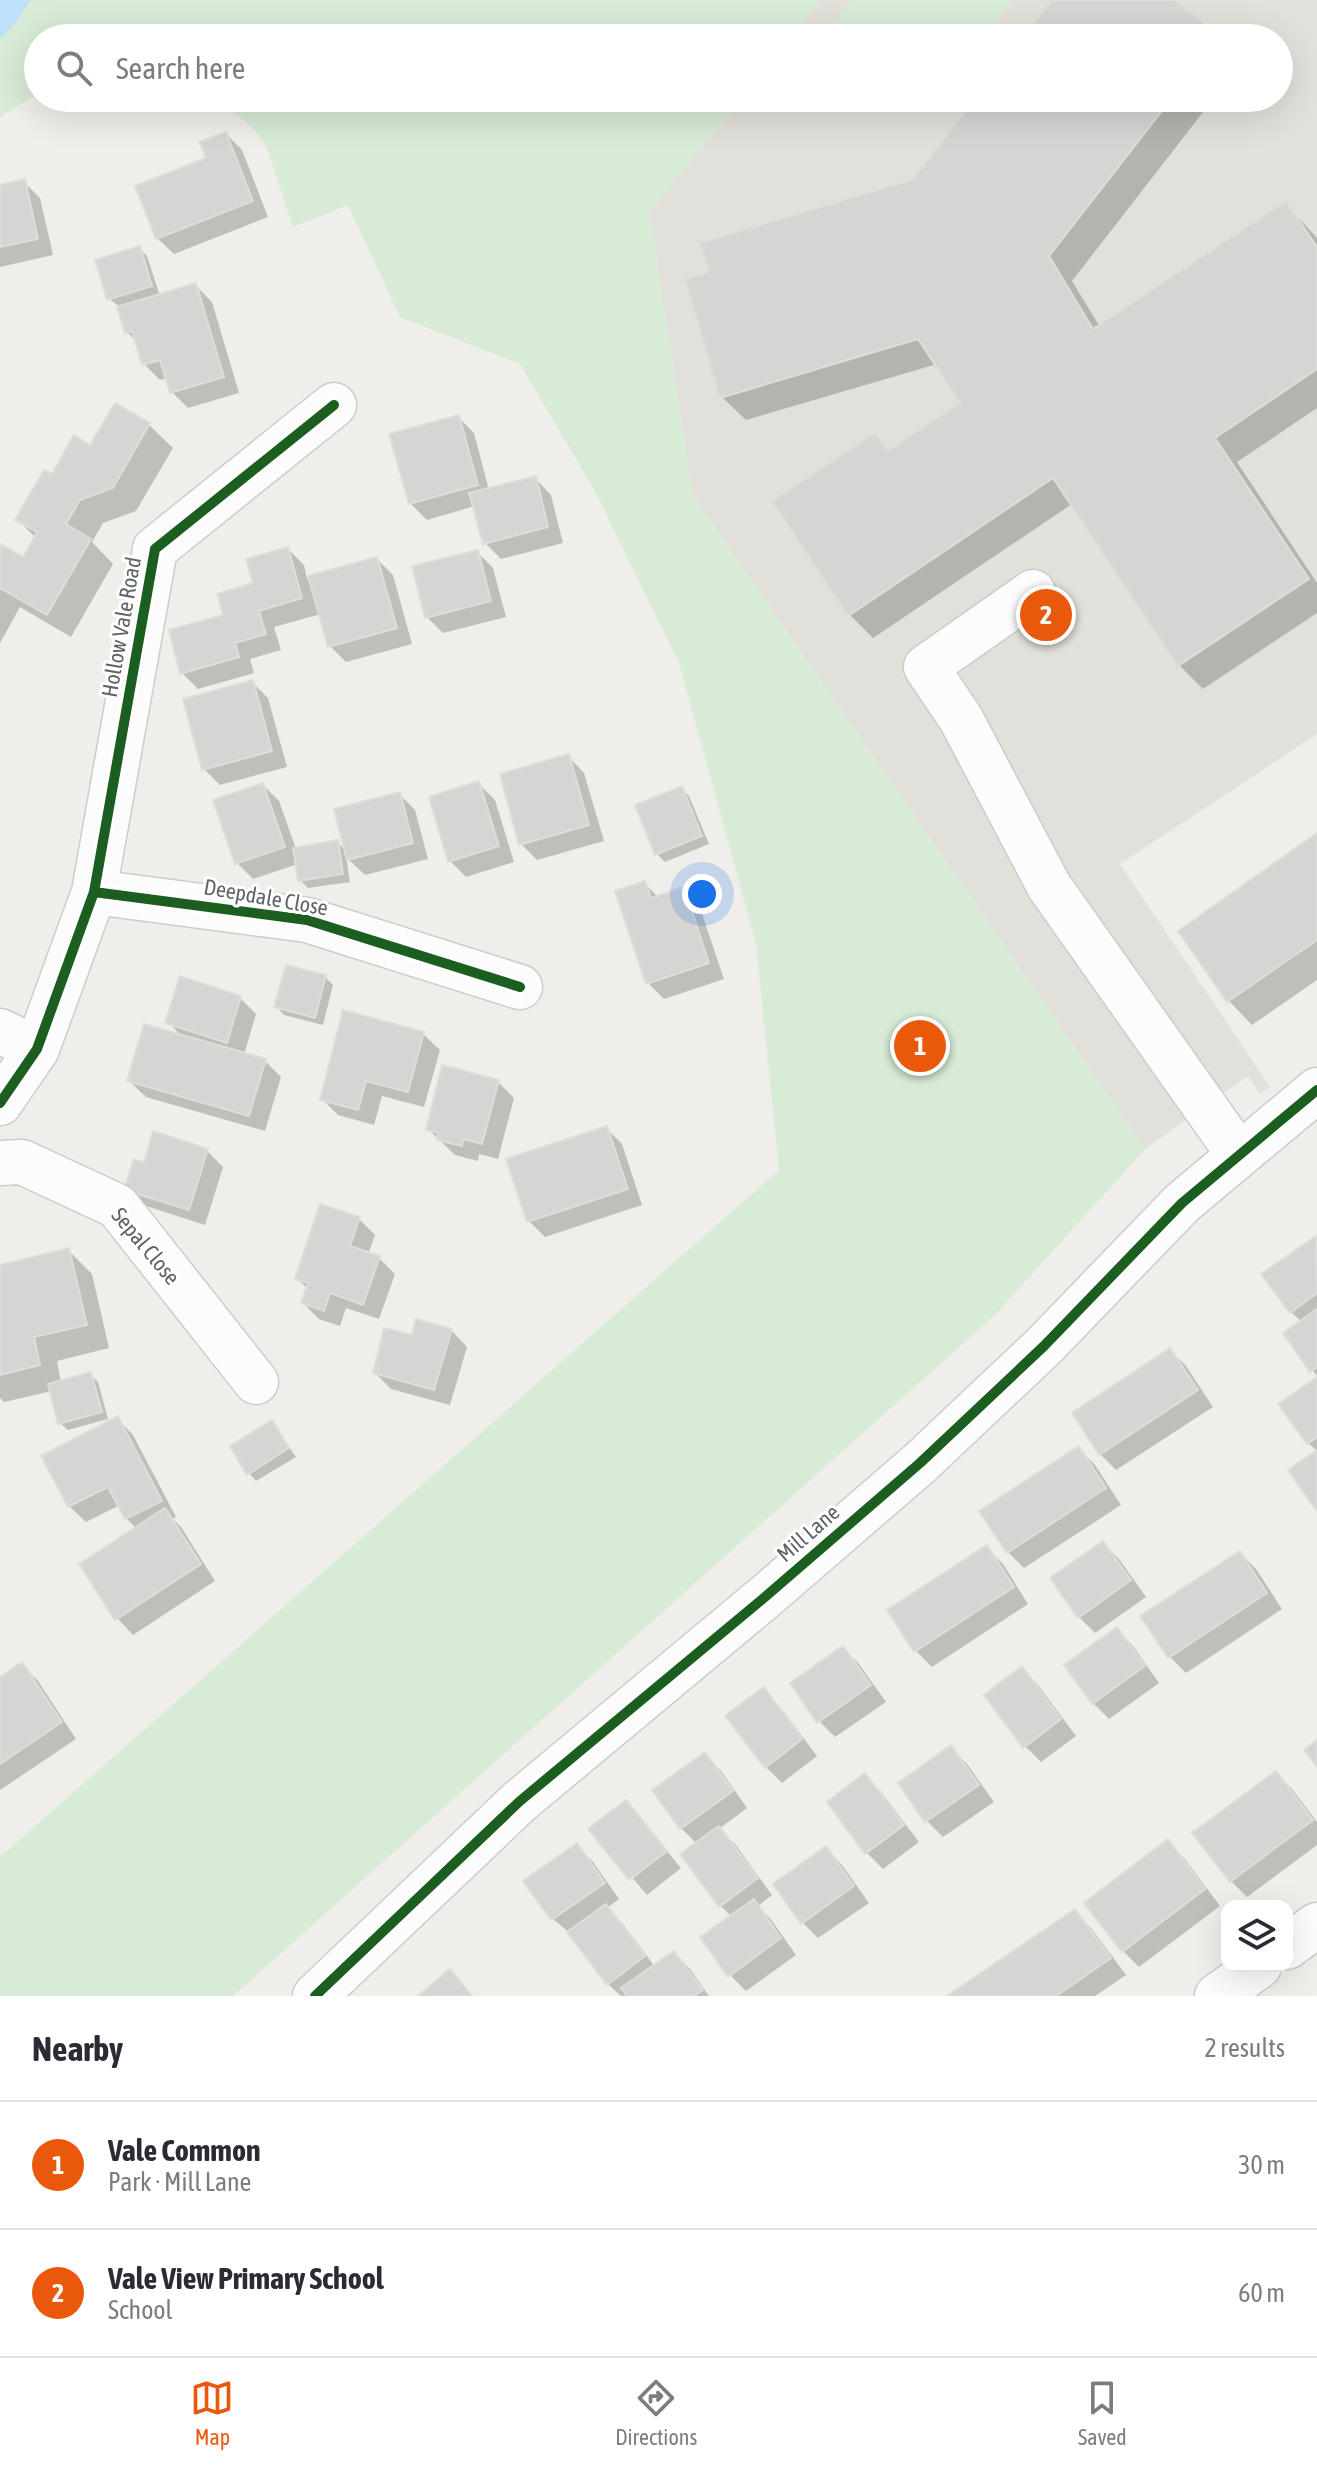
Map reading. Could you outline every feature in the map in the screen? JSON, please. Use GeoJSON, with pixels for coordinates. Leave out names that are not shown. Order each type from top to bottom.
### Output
{"type":"FeatureCollection","features":[{"type":"Feature","properties":{"kind":"street","name":"Hollow Vale Road"},"geometry":{"type":"LineString","coordinates":[[0,1103],[19,1040],[94,892],[155,549],[334,405]]}},
{"type":"Feature","properties":{"kind":"street"},"geometry":{"type":"LineString","coordinates":[[1033,592],[926,667],[961,719],[1049,886],[1239,1155]]}},
{"type":"Feature","properties":{"kind":"street","name":"Deepdale Close"},"geometry":{"type":"LineString","coordinates":[[94,892],[307,920],[520,987]]}},
{"type":"Feature","properties":{"kind":"street","name":"Mill Lane"},"geometry":{"type":"LineString","coordinates":[[315,1996],[520,1801],[920,1463],[1044,1346],[1182,1203],[1317,1090]]}},
{"type":"Feature","properties":{"kind":"street","name":"Sepal Close"},"geometry":{"type":"LineString","coordinates":[[0,1163],[22,1162],[117,1206],[256,1382]]}},
{"type":"Feature","properties":{"kind":"street"},"geometry":{"type":"LineString","coordinates":[[1293,1943],[1317,1925]]}},
{"type":"Feature","properties":{"kind":"street"},"geometry":{"type":"LineString","coordinates":[[1217,1996],[1251,1972]]}},
{"type":"Feature","properties":{"kind":"shaded area"},"geometry":{"type":"Polygon","coordinates":[[[821,0],[1317,0],[1317,734],[1120,864],[1270,1087],[1260,1094],[1248,1076],[1145,1149],[693,496],[649,212],[731,112],[1293,112],[1293,24],[801,24],[821,0]]]}},
{"type":"Feature","properties":{"kind":"green space"},"geometry":{"type":"Polygon","coordinates":[[[0,0],[821,0],[801,24],[24,24],[24,102],[0,117],[0,0]]]}},
{"type":"Feature","properties":{"kind":"green space"},"geometry":{"type":"Polygon","coordinates":[[[852,0],[1012,0],[993,24],[833,24],[852,0]]]}},
{"type":"Feature","properties":{"kind":"green space"},"geometry":{"type":"Polygon","coordinates":[[[233,112],[731,112],[649,212],[693,496],[1145,1149],[995,1315],[233,1996],[0,1996],[0,1857],[779,1170],[756,943],[679,663],[595,491],[520,364],[400,317],[348,205],[293,227],[266,145],[252,127],[233,112]]]}},
{"type":"Feature","properties":{"kind":"water"},"geometry":{"type":"Polygon","coordinates":[[[0,0],[31,0],[15,24],[0,39],[0,0]]]}},
{"type":"Feature","properties":{"kind":"building"},"geometry":{"type":"Polygon","coordinates":[[[1052,0],[1174,0],[1205,24],[1034,24],[1052,0]]]}},
{"type":"Feature","properties":{"kind":"building"},"geometry":{"type":"Polygon","coordinates":[[[965,112],[1161,112],[1049,256],[1093,329],[1286,201],[1317,247],[1317,369],[1215,438],[1309,579],[1178,666],[1053,478],[848,616],[772,501],[875,433],[887,451],[960,403],[918,339],[720,398],[685,279],[709,272],[700,243],[912,180],[965,112]]]}},
{"type":"Feature","properties":{"kind":"building"},"geometry":{"type":"Polygon","coordinates":[[[226,132],[253,201],[156,239],[135,186],[206,158],[199,142],[226,132]]]}},
{"type":"Feature","properties":{"kind":"building"},"geometry":{"type":"Polygon","coordinates":[[[25,179],[38,239],[0,247],[0,185],[25,179]]]}},
{"type":"Feature","properties":{"kind":"building"},"geometry":{"type":"Polygon","coordinates":[[[140,246],[152,286],[107,300],[95,260],[140,246]]]}},
{"type":"Feature","properties":{"kind":"building"},"geometry":{"type":"Polygon","coordinates":[[[196,283],[224,377],[170,393],[160,360],[142,365],[132,331],[125,333],[117,307],[196,283]]]}},
{"type":"Feature","properties":{"kind":"building"},"geometry":{"type":"Polygon","coordinates":[[[115,403],[150,423],[113,488],[80,500],[66,524],[91,539],[47,615],[0,588],[0,544],[23,557],[37,532],[15,520],[44,470],[52,474],[74,435],[90,445],[115,403]]]}},
{"type":"Feature","properties":{"kind":"building"},"geometry":{"type":"Polygon","coordinates":[[[459,415],[478,485],[409,504],[389,434],[459,415]]]}},
{"type":"Feature","properties":{"kind":"building"},"geometry":{"type":"Polygon","coordinates":[[[536,476],[548,527],[483,544],[469,493],[536,476]]]}},
{"type":"Feature","properties":{"kind":"building"},"geometry":{"type":"Polygon","coordinates":[[[288,547],[302,598],[259,611],[266,634],[235,643],[239,657],[180,674],[169,630],[223,615],[217,594],[253,583],[246,559],[288,547]]]}},
{"type":"Feature","properties":{"kind":"building"},"geometry":{"type":"Polygon","coordinates":[[[478,550],[491,601],[425,618],[412,566],[478,550]]]}},
{"type":"Feature","properties":{"kind":"building"},"geometry":{"type":"Polygon","coordinates":[[[377,557],[397,628],[328,647],[308,576],[377,557]]]}},
{"type":"Feature","properties":{"kind":"building"},"geometry":{"type":"Polygon","coordinates":[[[253,680],[272,751],[202,770],[183,699],[253,680]]]}},
{"type":"Feature","properties":{"kind":"building"},"geometry":{"type":"Polygon","coordinates":[[[569,754],[589,825],[519,845],[500,774],[569,754]]]}},
{"type":"Feature","properties":{"kind":"building"},"geometry":{"type":"Polygon","coordinates":[[[479,781],[499,846],[448,862],[429,797],[479,781]]]}},
{"type":"Feature","properties":{"kind":"building"},"geometry":{"type":"Polygon","coordinates":[[[263,783],[285,847],[235,864],[213,800],[263,783]]]}},
{"type":"Feature","properties":{"kind":"building"},"geometry":{"type":"Polygon","coordinates":[[[682,786],[702,836],[655,855],[635,805],[682,786]]]}},
{"type":"Feature","properties":{"kind":"building"},"geometry":{"type":"Polygon","coordinates":[[[400,792],[413,843],[347,860],[334,809],[400,792]]]}},
{"type":"Feature","properties":{"kind":"building"},"geometry":{"type":"Polygon","coordinates":[[[1317,833],[1317,940],[1227,1002],[1178,931],[1317,833]]]}},
{"type":"Feature","properties":{"kind":"building"},"geometry":{"type":"Polygon","coordinates":[[[338,840],[343,874],[298,881],[293,848],[338,840]]]}},
{"type":"Feature","properties":{"kind":"building"},"geometry":{"type":"Polygon","coordinates":[[[645,881],[651,898],[684,887],[709,963],[646,984],[615,891],[645,881]]]}},
{"type":"Feature","properties":{"kind":"building"},"geometry":{"type":"Polygon","coordinates":[[[286,965],[326,975],[315,1018],[274,1007],[286,965]]]}},
{"type":"Feature","properties":{"kind":"building"},"geometry":{"type":"Polygon","coordinates":[[[180,976],[241,996],[227,1043],[165,1023],[180,976]]]}},
{"type":"Feature","properties":{"kind":"building"},"geometry":{"type":"Polygon","coordinates":[[[343,1010],[424,1032],[408,1092],[366,1081],[358,1110],[320,1100],[343,1010]]]}},
{"type":"Feature","properties":{"kind":"building"},"geometry":{"type":"Polygon","coordinates":[[[144,1024],[266,1059],[249,1116],[127,1081],[144,1024]]]}},
{"type":"Feature","properties":{"kind":"building"},"geometry":{"type":"Polygon","coordinates":[[[442,1065],[499,1080],[482,1144],[463,1139],[462,1146],[437,1140],[438,1133],[426,1130],[442,1065]]]}},
{"type":"Feature","properties":{"kind":"building"},"geometry":{"type":"Polygon","coordinates":[[[607,1126],[628,1189],[527,1222],[506,1159],[607,1126]]]}},
{"type":"Feature","properties":{"kind":"building"},"geometry":{"type":"Polygon","coordinates":[[[153,1131],[208,1149],[189,1210],[124,1190],[134,1159],[144,1163],[153,1131]]]}},
{"type":"Feature","properties":{"kind":"building"},"geometry":{"type":"Polygon","coordinates":[[[320,1204],[360,1217],[350,1246],[380,1256],[363,1305],[330,1293],[324,1311],[301,1303],[308,1283],[295,1279],[320,1204]]]}},
{"type":"Feature","properties":{"kind":"building"},"geometry":{"type":"Polygon","coordinates":[[[1316,1236],[1317,1293],[1290,1313],[1261,1274],[1316,1236]]]}},
{"type":"Feature","properties":{"kind":"building"},"geometry":{"type":"Polygon","coordinates":[[[69,1248],[87,1325],[34,1337],[40,1365],[0,1375],[0,1265],[69,1248]]]}},
{"type":"Feature","properties":{"kind":"building"},"geometry":{"type":"Polygon","coordinates":[[[1317,1309],[1317,1367],[1310,1372],[1283,1333],[1317,1309]]]}},
{"type":"Feature","properties":{"kind":"building"},"geometry":{"type":"Polygon","coordinates":[[[416,1319],[452,1329],[434,1390],[373,1373],[384,1328],[412,1335],[416,1319]]]}},
{"type":"Feature","properties":{"kind":"building"},"geometry":{"type":"Polygon","coordinates":[[[1170,1348],[1198,1390],[1099,1455],[1072,1413],[1170,1348]]]}},
{"type":"Feature","properties":{"kind":"building"},"geometry":{"type":"Polygon","coordinates":[[[91,1372],[102,1412],[58,1424],[48,1384],[91,1372]]]}},
{"type":"Feature","properties":{"kind":"building"},"geometry":{"type":"Polygon","coordinates":[[[1317,1377],[1317,1437],[1307,1444],[1278,1404],[1317,1377]]]}},
{"type":"Feature","properties":{"kind":"building"},"geometry":{"type":"Polygon","coordinates":[[[118,1416],[162,1501],[125,1519],[108,1487],[68,1507],[41,1456],[118,1416]]]}},
{"type":"Feature","properties":{"kind":"building"},"geometry":{"type":"Polygon","coordinates":[[[272,1420],[289,1448],[247,1475],[230,1446],[272,1420]]]}},
{"type":"Feature","properties":{"kind":"building"},"geometry":{"type":"Polygon","coordinates":[[[1079,1446],[1106,1488],[1007,1553],[979,1511],[1079,1446]]]}},
{"type":"Feature","properties":{"kind":"building"},"geometry":{"type":"Polygon","coordinates":[[[1317,1450],[1317,1509],[1316,1510],[1288,1470],[1317,1450]]]}},
{"type":"Feature","properties":{"kind":"building"},"geometry":{"type":"Polygon","coordinates":[[[165,1508],[201,1564],[115,1620],[79,1564],[165,1508]]]}},
{"type":"Feature","properties":{"kind":"building"},"geometry":{"type":"Polygon","coordinates":[[[1103,1541],[1131,1580],[1078,1618],[1050,1578],[1103,1541]]]}},
{"type":"Feature","properties":{"kind":"building"},"geometry":{"type":"Polygon","coordinates":[[[987,1545],[1014,1587],[914,1652],[887,1610],[987,1545]]]}},
{"type":"Feature","properties":{"kind":"building"},"geometry":{"type":"Polygon","coordinates":[[[1240,1551],[1267,1593],[1168,1658],[1140,1616],[1240,1551]]]}},
{"type":"Feature","properties":{"kind":"building"},"geometry":{"type":"Polygon","coordinates":[[[1117,1627],[1145,1666],[1092,1704],[1064,1665],[1117,1627]]]}},
{"type":"Feature","properties":{"kind":"building"},"geometry":{"type":"Polygon","coordinates":[[[843,1646],[871,1685],[817,1723],[790,1683],[843,1646]]]}},
{"type":"Feature","properties":{"kind":"building"},"geometry":{"type":"Polygon","coordinates":[[[22,1662],[62,1722],[0,1764],[0,1677],[22,1662]]]}},
{"type":"Feature","properties":{"kind":"building"},"geometry":{"type":"Polygon","coordinates":[[[1022,1666],[1061,1719],[1023,1748],[984,1695],[1022,1666]]]}},
{"type":"Feature","properties":{"kind":"building"},"geometry":{"type":"Polygon","coordinates":[[[764,1687],[802,1739],[765,1768],[725,1716],[764,1687]]]}},
{"type":"Feature","properties":{"kind":"building"},"geometry":{"type":"Polygon","coordinates":[[[1317,1740],[1317,1767],[1304,1750],[1317,1740]]]}},
{"type":"Feature","properties":{"kind":"building"},"geometry":{"type":"Polygon","coordinates":[[[951,1745],[979,1785],[925,1822],[898,1783],[951,1745]]]}},
{"type":"Feature","properties":{"kind":"building"},"geometry":{"type":"Polygon","coordinates":[[[705,1752],[733,1791],[680,1829],[652,1790],[705,1752]]]}},
{"type":"Feature","properties":{"kind":"building"},"geometry":{"type":"Polygon","coordinates":[[[1276,1771],[1313,1820],[1230,1882],[1192,1833],[1276,1771]]]}},
{"type":"Feature","properties":{"kind":"building"},"geometry":{"type":"Polygon","coordinates":[[[865,1773],[904,1825],[865,1854],[827,1802],[865,1773]]]}},
{"type":"Feature","properties":{"kind":"building"},"geometry":{"type":"Polygon","coordinates":[[[626,1800],[667,1851],[629,1880],[588,1829],[626,1800]]]}},
{"type":"Feature","properties":{"kind":"building"},"geometry":{"type":"Polygon","coordinates":[[[719,1826],[758,1878],[719,1907],[680,1854],[719,1826]]]}},
{"type":"Feature","properties":{"kind":"building"},"geometry":{"type":"Polygon","coordinates":[[[1168,1839],[1205,1889],[1122,1952],[1084,1903],[1168,1839]]]}},
{"type":"Feature","properties":{"kind":"building"},"geometry":{"type":"Polygon","coordinates":[[[577,1843],[605,1883],[551,1920],[523,1881],[577,1843]]]}},
{"type":"Feature","properties":{"kind":"building"},"geometry":{"type":"Polygon","coordinates":[[[826,1846],[854,1886],[801,1924],[773,1884],[826,1846]]]}},
{"type":"Feature","properties":{"kind":"building"},"geometry":{"type":"Polygon","coordinates":[[[754,1899],[781,1938],[728,1977],[700,1937],[754,1899]]]}},
{"type":"Feature","properties":{"kind":"building"},"geometry":{"type":"Polygon","coordinates":[[[606,1904],[645,1956],[607,1985],[567,1932],[606,1904]]]}},
{"type":"Feature","properties":{"kind":"building"},"geometry":{"type":"Polygon","coordinates":[[[1075,1909],[1111,1958],[1056,1996],[947,1996],[1075,1909]]]}},
{"type":"Feature","properties":{"kind":"building"},"geometry":{"type":"Polygon","coordinates":[[[674,1951],[703,1990],[694,1996],[627,1996],[621,1988],[674,1951]]]}},
{"type":"Feature","properties":{"kind":"building"},"geometry":{"type":"Polygon","coordinates":[[[450,1969],[472,1996],[418,1996],[450,1969]]]}},
{"type":"Feature","properties":{"kind":"cycle path"},"geometry":{"type":"LineString","coordinates":[[0,1103],[37,1049],[94,892],[155,549],[334,405]]}},
{"type":"Feature","properties":{"kind":"cycle path"},"geometry":{"type":"LineString","coordinates":[[94,892],[307,920],[520,987]]}},
{"type":"Feature","properties":{"kind":"cycle path"},"geometry":{"type":"LineString","coordinates":[[315,1996],[520,1801],[920,1463],[1044,1346],[1182,1203],[1317,1090]]}},
{"type":"Feature","properties":{"kind":"place","name":"Vale View Primary School"},"geometry":{"type":"Point","coordinates":[1046,615]}},
{"type":"Feature","properties":{"kind":"place","name":"Vale Common"},"geometry":{"type":"Point","coordinates":[920,1046]}}]}
